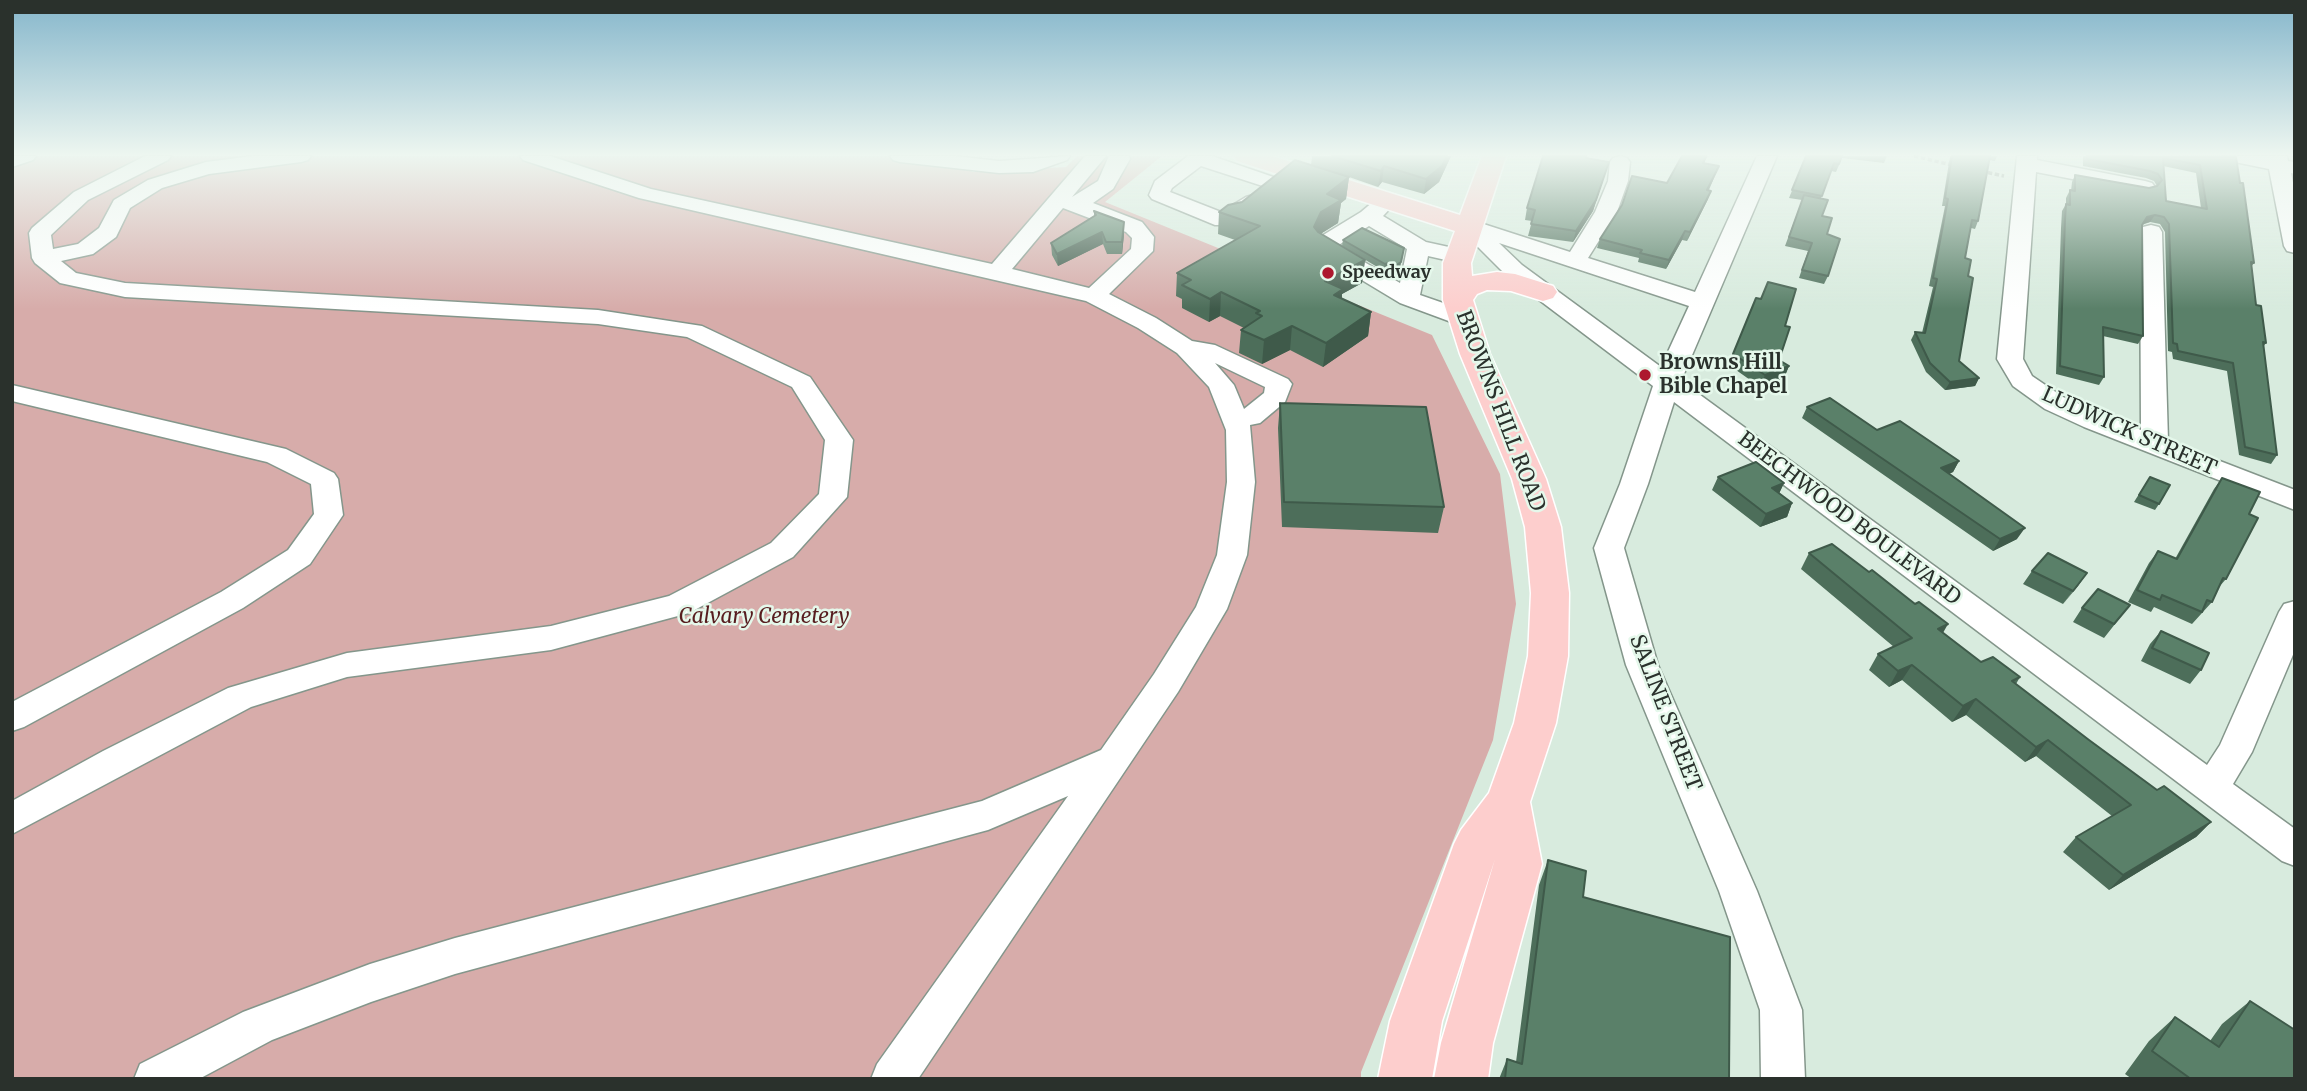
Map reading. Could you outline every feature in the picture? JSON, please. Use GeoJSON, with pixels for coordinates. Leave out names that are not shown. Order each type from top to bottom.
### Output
{"type":"FeatureCollection","features":[{"type":"Feature","properties":{"kind":"main road"},"geometry":{"type":"LineString","coordinates":[[1373,207],[1468,226],[1475,207]]}},
{"type":"Feature","properties":{"kind":"main road","name":"BROWNS HILL ROAD"},"geometry":{"type":"LineString","coordinates":[[1405,1079],[1416,1021],[1477,844],[1508,802],[1535,723],[1548,656],[1550,593],[1544,527],[1529,479],[1475,354],[1461,309],[1459,256],[1468,226]]}},
{"type":"Feature","properties":{"kind":"main road"},"geometry":{"type":"LineString","coordinates":[[1461,309],[1467,288],[1491,281],[1515,283],[1543,292]]}},
{"type":"Feature","properties":{"kind":"main road","name":"BROWNS HILL ROAD"},"geometry":{"type":"LineString","coordinates":[[1461,1079],[1467,1042],[1519,864],[1508,802]]}},
{"type":"Feature","properties":{"kind":"street"},"geometry":{"type":"LineString","coordinates":[[12,819],[240,697],[347,665],[551,638],[678,605],[782,550],[833,497],[839,440],[801,382],[693,331],[598,317],[125,290],[68,278],[43,258],[40,233],[69,207]]}},
{"type":"Feature","properties":{"kind":"street"},"geometry":{"type":"LineString","coordinates":[[43,258],[85,249],[108,232],[120,207]]}},
{"type":"Feature","properties":{"kind":"street"},"geometry":{"type":"LineString","coordinates":[[704,207],[1094,296],[1147,323],[1186,348],[1221,385],[1239,430],[1241,482],[1232,555],[1211,609],[1166,682],[892,1079]]}},
{"type":"Feature","properties":{"kind":"street"},"geometry":{"type":"LineString","coordinates":[[997,272],[1063,207]]}},
{"type":"Feature","properties":{"kind":"street"},"geometry":{"type":"LineString","coordinates":[[1078,207],[1134,227],[1143,237],[1142,251],[1094,296]]}},
{"type":"Feature","properties":{"kind":"street"},"geometry":{"type":"LineString","coordinates":[[1191,207],[1223,219],[1231,217],[1242,207]]}},
{"type":"Feature","properties":{"kind":"street"},"geometry":{"type":"LineString","coordinates":[[1575,261],[1608,207]]}},
{"type":"Feature","properties":{"kind":"street","name":"SALINE STREET"},"geometry":{"type":"LineString","coordinates":[[1745,207],[1667,383],[1634,484],[1609,548],[1642,665],[1738,891],[1781,1010],[1783,1079]]}},
{"type":"Feature","properties":{"kind":"street","name":"LUDWICK STREET"},"geometry":{"type":"LineString","coordinates":[[2023,207],[2010,359],[2022,381],[2054,403],[2295,501]]}},
{"type":"Feature","properties":{"kind":"street"},"geometry":{"type":"LineString","coordinates":[[2289,207],[2295,246]]}},
{"type":"Feature","properties":{"kind":"street"},"geometry":{"type":"LineString","coordinates":[[1459,256],[1419,247],[1378,209],[1328,242],[1325,248],[1408,298],[1461,309]]}},
{"type":"Feature","properties":{"kind":"street"},"geometry":{"type":"LineString","coordinates":[[1468,226],[1704,303]]}},
{"type":"Feature","properties":{"kind":"street","name":"BEECHWOOD BOULEVARD"},"geometry":{"type":"LineString","coordinates":[[1468,226],[1508,265],[1543,292],[2295,850]]}},
{"type":"Feature","properties":{"kind":"street"},"geometry":{"type":"LineString","coordinates":[[2151,232],[2155,446]]}},
{"type":"Feature","properties":{"kind":"street"},"geometry":{"type":"LineString","coordinates":[[1408,298],[1419,247]]}},
{"type":"Feature","properties":{"kind":"street"},"geometry":{"type":"LineString","coordinates":[[1186,348],[1206,350],[1279,384],[1276,396],[1251,417],[1234,418]]}},
{"type":"Feature","properties":{"kind":"street"},"geometry":{"type":"LineString","coordinates":[[12,393],[276,455],[324,479],[329,515],[299,557],[232,600],[12,718]]}},
{"type":"Feature","properties":{"kind":"street"},"geometry":{"type":"LineString","coordinates":[[2211,787],[2235,752],[2295,612]]}},
{"type":"Feature","properties":{"kind":"street"},"geometry":{"type":"LineString","coordinates":[[155,1079],[258,1026],[370,983],[455,956],[988,815],[1113,760]]}},
{"type":"Feature","properties":{"kind":"green space","name":"Calvary Cemetery"},"geometry":{"type":"Polygon","coordinates":[[[12,207],[1117,207],[1432,335],[1500,474],[1516,604],[1493,740],[1361,1072],[1361,1079],[12,1079],[12,207]]]}},
{"type":"Feature","properties":{"kind":"building"},"geometry":{"type":"Polygon","coordinates":[[[1226,207],[1329,207],[1321,212],[1314,227],[1365,260],[1325,281],[1343,289],[1334,295],[1371,312],[1326,343],[1292,326],[1264,340],[1241,330],[1262,316],[1256,313],[1260,311],[1221,292],[1210,299],[1182,285],[1191,280],[1177,273],[1260,226],[1219,212],[1226,207]]]}},
{"type":"Feature","properties":{"kind":"building"},"geometry":{"type":"Polygon","coordinates":[[[1592,207],[1576,231],[1531,224],[1535,210],[1527,208],[1592,207]]]}},
{"type":"Feature","properties":{"kind":"building"},"geometry":{"type":"Polygon","coordinates":[[[1621,207],[1703,207],[1690,232],[1685,231],[1669,260],[1600,239],[1621,207]]]}},
{"type":"Feature","properties":{"kind":"building"},"geometry":{"type":"Polygon","coordinates":[[[1800,207],[1825,207],[1822,216],[1832,218],[1827,234],[1840,239],[1828,276],[1802,270],[1812,243],[1789,237],[1800,207]]]}},
{"type":"Feature","properties":{"kind":"building"},"geometry":{"type":"Polygon","coordinates":[[[1946,207],[1981,207],[1978,221],[1972,220],[1965,258],[1971,260],[1968,276],[1973,278],[1959,361],[1979,378],[1950,382],[1930,363],[1915,332],[1925,333],[1937,279],[1933,278],[1946,207]]]}},
{"type":"Feature","properties":{"kind":"building"},"geometry":{"type":"Polygon","coordinates":[[[2066,207],[2246,207],[2254,263],[2251,262],[2256,305],[2261,306],[2266,343],[2263,342],[2277,455],[2245,447],[2233,363],[2178,351],[2177,344],[2173,343],[2169,224],[2164,217],[2147,217],[2142,225],[2143,336],[2103,327],[2104,377],[2060,366],[2066,207]]]}},
{"type":"Feature","properties":{"kind":"building"},"geometry":{"type":"Polygon","coordinates":[[[1094,211],[1124,222],[1122,242],[1106,242],[1102,232],[1057,254],[1051,243],[1096,215],[1094,211]]]}},
{"type":"Feature","properties":{"kind":"building","name":"Speedway"},"geometry":{"type":"Polygon","coordinates":[[[1362,228],[1404,248],[1401,262],[1395,266],[1385,264],[1343,240],[1362,228]]]}},
{"type":"Feature","properties":{"kind":"building"},"geometry":{"type":"Polygon","coordinates":[[[1768,282],[1796,289],[1785,326],[1790,327],[1779,360],[1789,366],[1765,375],[1733,354],[1756,298],[1761,299],[1768,282]]]}},
{"type":"Feature","properties":{"kind":"building"},"geometry":{"type":"Polygon","coordinates":[[[1830,398],[1877,430],[1900,421],[1959,461],[1941,468],[2025,528],[2000,539],[1807,407],[1830,398]]]}},
{"type":"Feature","properties":{"kind":"building"},"geometry":{"type":"Polygon","coordinates":[[[1280,403],[1426,407],[1444,507],[1284,502],[1280,403]]]}},
{"type":"Feature","properties":{"kind":"building"},"geometry":{"type":"Polygon","coordinates":[[[1756,462],[1784,483],[1772,488],[1792,503],[1766,514],[1718,477],[1756,462]]]}},
{"type":"Feature","properties":{"kind":"building"},"geometry":{"type":"Polygon","coordinates":[[[2150,477],[2170,485],[2159,504],[2139,495],[2150,477]]]}},
{"type":"Feature","properties":{"kind":"building"},"geometry":{"type":"Polygon","coordinates":[[[2222,478],[2260,492],[2249,514],[2258,518],[2212,602],[2207,600],[2202,612],[2162,595],[2160,600],[2137,590],[2158,551],[2177,559],[2222,478]]]}},
{"type":"Feature","properties":{"kind":"building"},"geometry":{"type":"Polygon","coordinates":[[[1832,544],[1869,572],[1872,570],[1915,604],[1919,602],[1948,624],[1938,629],[1981,662],[1993,657],[2020,677],[2012,681],[2089,740],[2157,790],[2164,786],[2211,822],[2123,875],[2076,837],[2131,805],[2048,740],[2036,747],[1976,699],[1963,706],[1912,665],[1898,671],[1878,654],[1912,638],[1809,553],[1832,544]]]}},
{"type":"Feature","properties":{"kind":"building"},"geometry":{"type":"Polygon","coordinates":[[[2048,553],[2087,573],[2073,591],[2032,571],[2048,553]]]}},
{"type":"Feature","properties":{"kind":"building"},"geometry":{"type":"Polygon","coordinates":[[[2098,589],[2130,605],[2114,624],[2082,608],[2098,589]]]}},
{"type":"Feature","properties":{"kind":"building"},"geometry":{"type":"Polygon","coordinates":[[[2161,631],[2209,653],[2201,670],[2152,648],[2161,631]]]}},
{"type":"Feature","properties":{"kind":"building"},"geometry":{"type":"Polygon","coordinates":[[[1548,860],[1586,871],[1583,897],[1730,937],[1729,1079],[1505,1079],[1507,1059],[1522,1064],[1548,860]]]}},
{"type":"Feature","properties":{"kind":"building"},"geometry":{"type":"Polygon","coordinates":[[[2250,1001],[2295,1030],[2295,1079],[2191,1079],[2152,1051],[2175,1017],[2219,1047],[2250,1001]]]}},
{"type":"Feature","properties":{"kind":"place","name":"Speedway"},"geometry":{"type":"Point","coordinates":[1328,273]}},
{"type":"Feature","properties":{"kind":"place","name":"Browns Hill Bible Chapel"},"geometry":{"type":"Point","coordinates":[1645,375]}}]}
